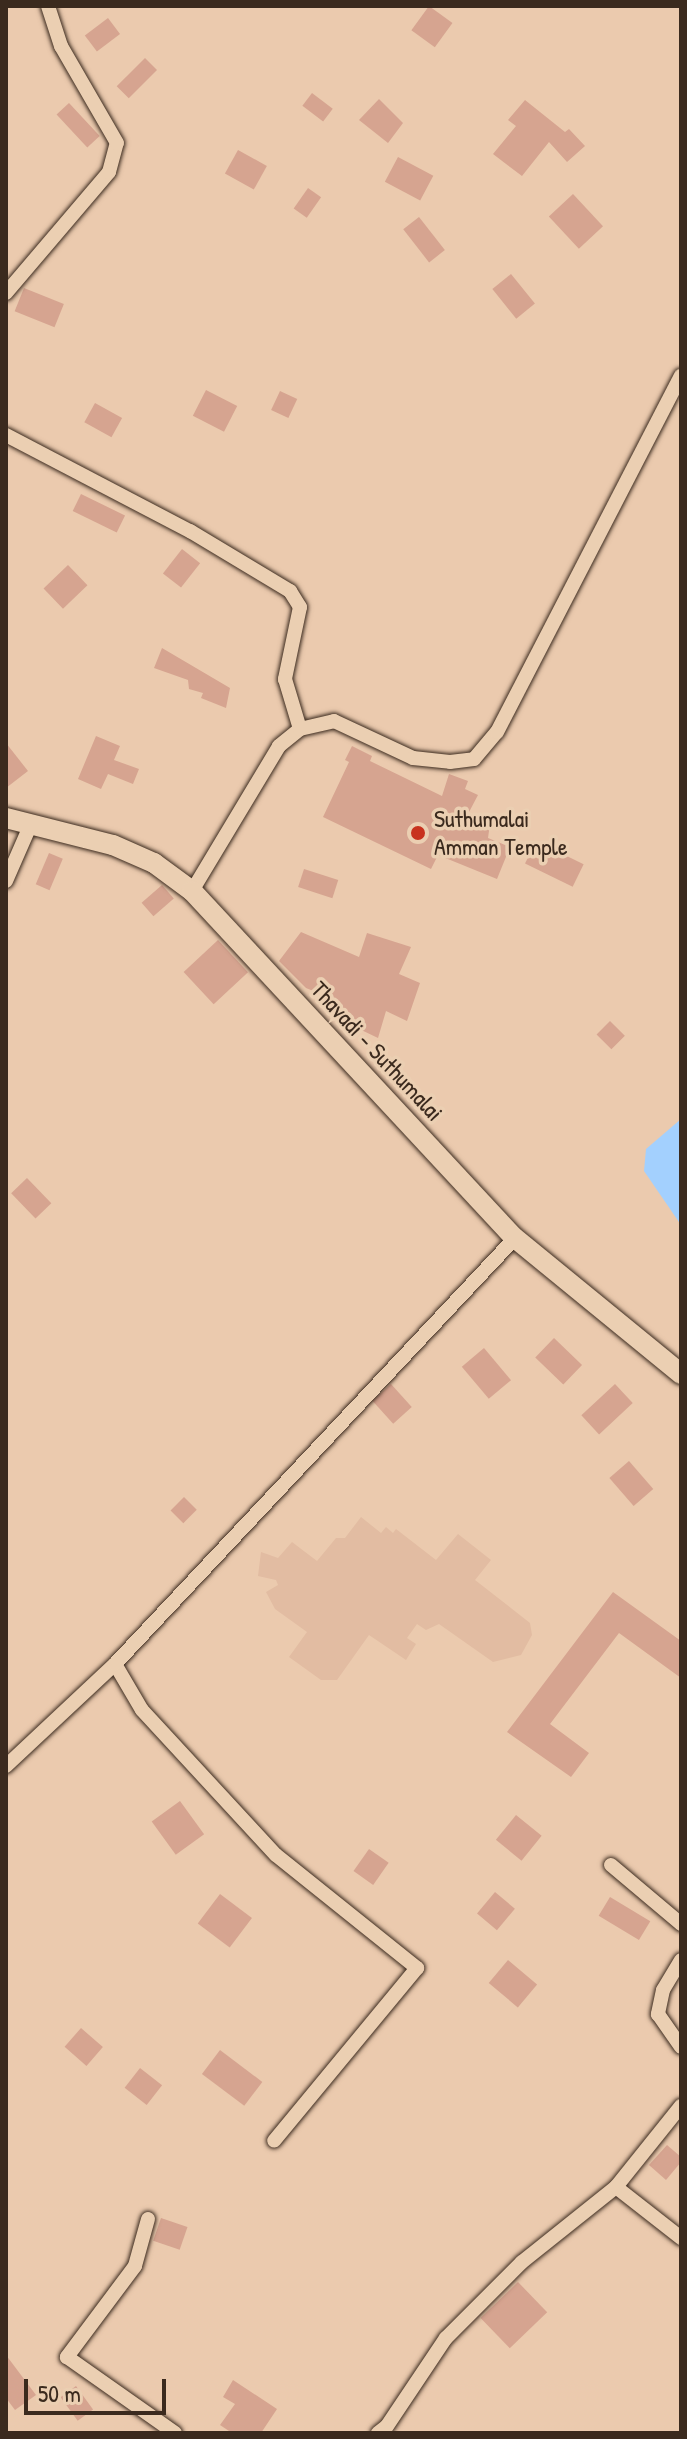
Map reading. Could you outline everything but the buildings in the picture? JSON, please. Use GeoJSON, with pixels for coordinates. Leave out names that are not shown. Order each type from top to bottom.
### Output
{"type":"FeatureCollection","features":[{"type":"Feature","properties":{"kind":"main road","name":"Thavadi - Suthumalai"},"geometry":{"type":"LineString","coordinates":[[6,818],[113,845],[154,863],[192,891],[515,1238],[681,1374]]}},
{"type":"Feature","properties":{"kind":"street"},"geometry":{"type":"LineString","coordinates":[[6,293],[109,172],[117,143],[61,46],[48,6]]}},
{"type":"Feature","properties":{"kind":"street"},"geometry":{"type":"LineString","coordinates":[[192,891],[279,746],[300,729],[334,721],[413,758],[450,762],[474,759],[497,732],[681,376]]}},
{"type":"Feature","properties":{"kind":"street"},"geometry":{"type":"LineString","coordinates":[[6,435],[190,531],[290,591],[300,607],[285,679],[300,729]]}},
{"type":"Feature","properties":{"kind":"street"},"geometry":{"type":"LineString","coordinates":[[6,881],[30,826]]}},
{"type":"Feature","properties":{"kind":"street"},"geometry":{"type":"LineString","coordinates":[[6,1766],[115,1664],[515,1238]]}},
{"type":"Feature","properties":{"kind":"street"},"geometry":{"type":"LineString","coordinates":[[115,1664],[142,1710],[276,1855],[417,1968],[274,2141]]}},
{"type":"Feature","properties":{"kind":"street"},"geometry":{"type":"LineString","coordinates":[[611,1865],[681,1924]]}},
{"type":"Feature","properties":{"kind":"street"},"geometry":{"type":"LineString","coordinates":[[681,1960],[663,1990],[658,2014],[681,2047]]}},
{"type":"Feature","properties":{"kind":"street"},"geometry":{"type":"LineString","coordinates":[[378,2433],[387,2426],[446,2338],[522,2262],[616,2187],[681,2106]]}},
{"type":"Feature","properties":{"kind":"street"},"geometry":{"type":"LineString","coordinates":[[616,2187],[681,2238]]}},
{"type":"Feature","properties":{"kind":"street"},"geometry":{"type":"LineString","coordinates":[[148,2219],[135,2266],[67,2357],[175,2433]]}},
{"type":"Feature","properties":{"kind":"shaded area"},"geometry":{"type":"Polygon","coordinates":[[[361,1517],[381,1533],[386,1527],[393,1533],[396,1529],[436,1560],[458,1534],[491,1560],[475,1580],[530,1623],[532,1635],[521,1655],[493,1662],[439,1624],[426,1630],[417,1624],[407,1638],[416,1644],[406,1660],[369,1635],[337,1680],[321,1680],[289,1657],[307,1632],[275,1609],[266,1592],[278,1585],[276,1580],[258,1576],[261,1552],[278,1558],[292,1542],[317,1561],[336,1538],[345,1538],[361,1517]]]}},
{"type":"Feature","properties":{"kind":"water"},"geometry":{"type":"Polygon","coordinates":[[[681,1119],[681,1225],[644,1171],[646,1149],[681,1119]]]}},
{"type":"Feature","properties":{"kind":"place","name":"Suthumalai Amman Temple"},"geometry":{"type":"Point","coordinates":[418,833]}}]}
